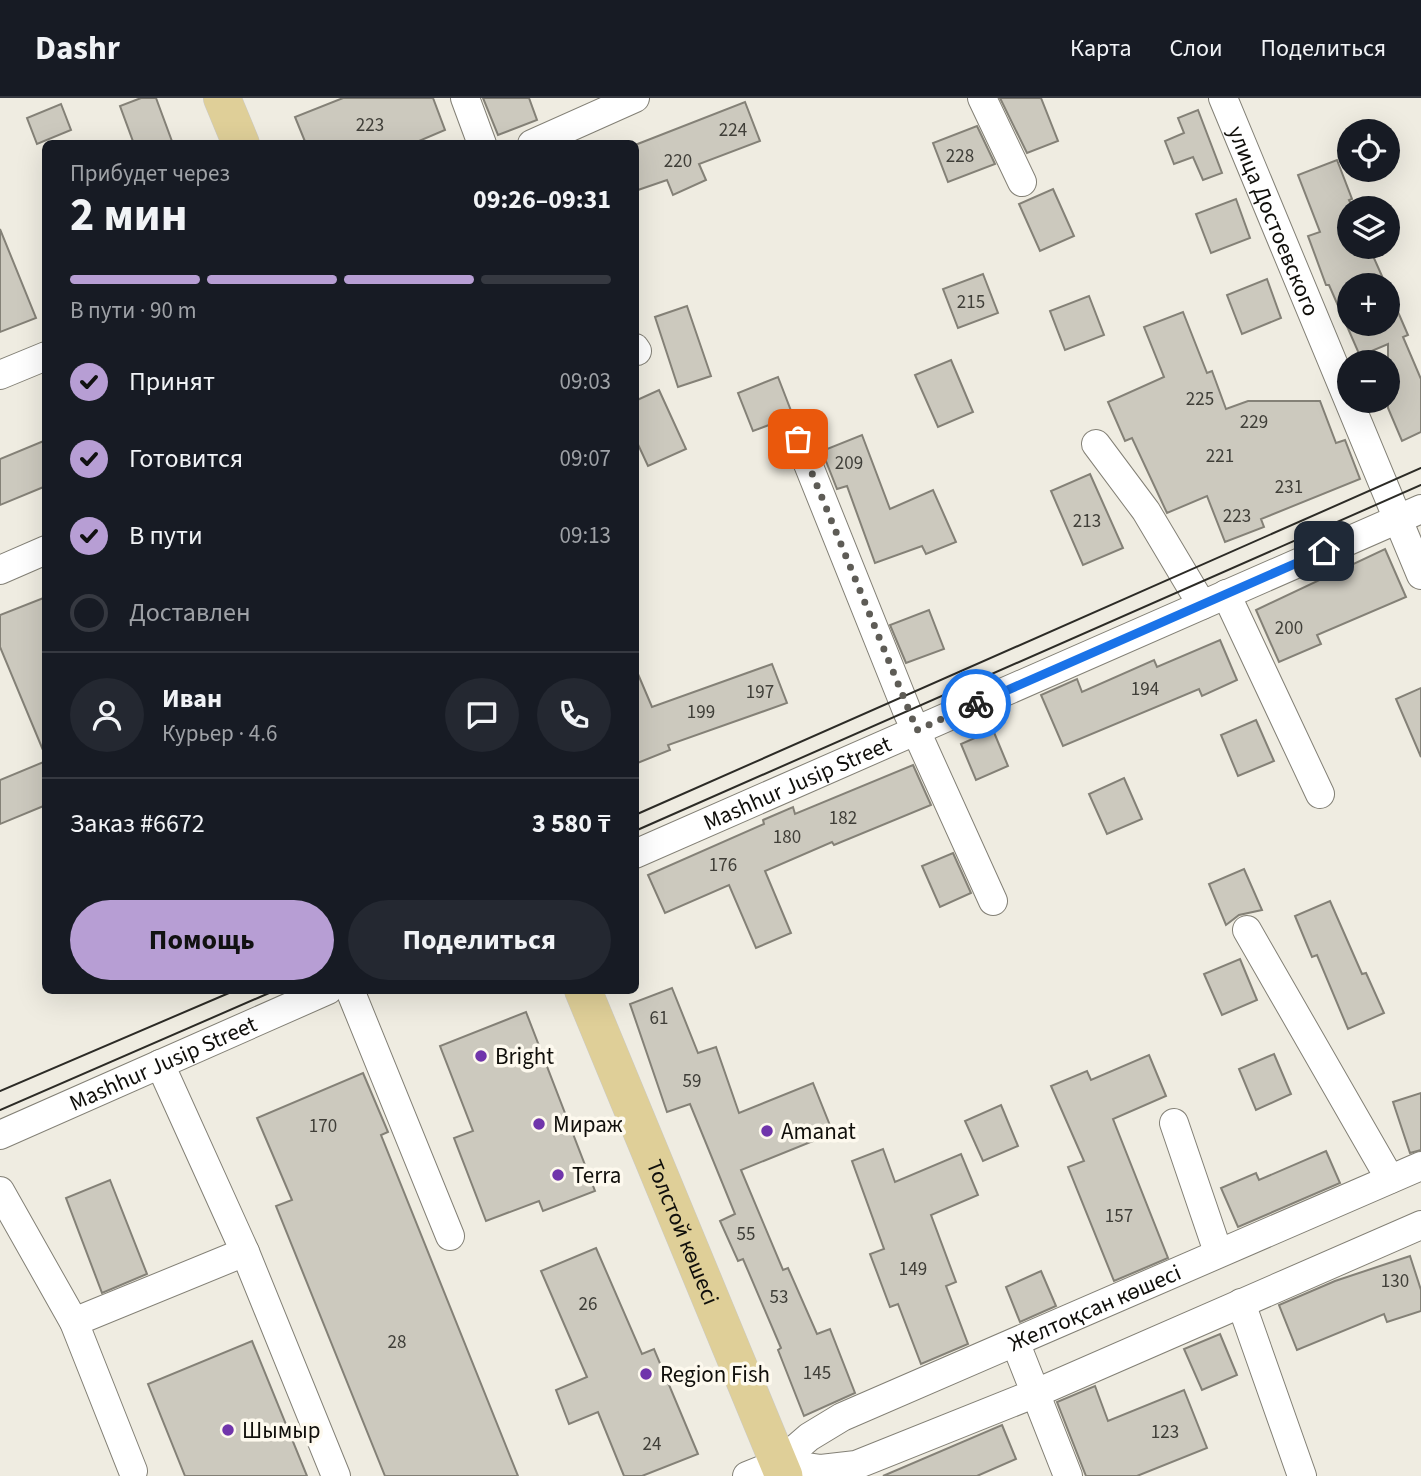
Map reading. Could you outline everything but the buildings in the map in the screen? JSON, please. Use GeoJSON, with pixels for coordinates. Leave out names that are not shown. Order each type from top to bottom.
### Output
{"type":"FeatureCollection","features":[{"type":"Feature","properties":{"kind":"main road"},"geometry":{"type":"LineString","coordinates":[[222,98],[239,140]]}},
{"type":"Feature","properties":{"kind":"main road","name":"Толстой көшесі"},"geometry":{"type":"LineString","coordinates":[[585,994],[770,1472]]}},
{"type":"Feature","properties":{"kind":"street"},"geometry":{"type":"LineString","coordinates":[[465,98],[481,140]]}},
{"type":"Feature","properties":{"kind":"street"},"geometry":{"type":"LineString","coordinates":[[545,140],[635,98]]}},
{"type":"Feature","properties":{"kind":"street"},"geometry":{"type":"LineString","coordinates":[[982,98],[1022,182]]}},
{"type":"Feature","properties":{"kind":"street","name":"улица Достоевского"},"geometry":{"type":"LineString","coordinates":[[1223,98],[1409,514],[1421,575]]}},
{"type":"Feature","properties":{"kind":"street"},"geometry":{"type":"LineString","coordinates":[[0,375],[42,358]]}},
{"type":"Feature","properties":{"kind":"street"},"geometry":{"type":"LineString","coordinates":[[798,439],[917,730],[993,901]]}},
{"type":"Feature","properties":{"kind":"street"},"geometry":{"type":"LineString","coordinates":[[1096,444],[1214,599],[1320,794]]}},
{"type":"Feature","properties":{"kind":"street","name":"Mashhur Jusip Street"},"geometry":{"type":"LineString","coordinates":[[639,853],[1409,514]]}},
{"type":"Feature","properties":{"kind":"street"},"geometry":{"type":"LineString","coordinates":[[0,570],[42,552]]}},
{"type":"Feature","properties":{"kind":"street"},"geometry":{"type":"LineString","coordinates":[[1247,930],[1390,1179]]}},
{"type":"Feature","properties":{"kind":"street","name":"Mashhur Jusip Street"},"geometry":{"type":"LineString","coordinates":[[0,1135],[319,994]]}},
{"type":"Feature","properties":{"kind":"street"},"geometry":{"type":"LineString","coordinates":[[352,994],[450,1236]]}},
{"type":"Feature","properties":{"kind":"street"},"geometry":{"type":"LineString","coordinates":[[160,1064],[245,1252],[336,1476]]}},
{"type":"Feature","properties":{"kind":"street"},"geometry":{"type":"LineString","coordinates":[[1174,1123],[1218,1252]]}},
{"type":"Feature","properties":{"kind":"street","name":"Желтоқсан көшесі"},"geometry":{"type":"LineString","coordinates":[[770,1472],[809,1437],[842,1417],[1016,1344],[1218,1252],[1421,1166]]}},
{"type":"Feature","properties":{"kind":"street"},"geometry":{"type":"LineString","coordinates":[[0,1191],[74,1322],[133,1471]]}},
{"type":"Feature","properties":{"kind":"street"},"geometry":{"type":"LineString","coordinates":[[770,1472],[856,1465],[1035,1393],[1241,1303],[1418,1234]]}},
{"type":"Feature","properties":{"kind":"street"},"geometry":{"type":"LineString","coordinates":[[74,1322],[245,1252]]}},
{"type":"Feature","properties":{"kind":"street"},"geometry":{"type":"LineString","coordinates":[[1241,1303],[1302,1476]]}},
{"type":"Feature","properties":{"kind":"street"},"geometry":{"type":"LineString","coordinates":[[1016,1344],[1068,1476]]}},
{"type":"Feature","properties":{"kind":"tram line"},"geometry":{"type":"LineString","coordinates":[[639,813],[1421,468]]}},
{"type":"Feature","properties":{"kind":"tram line"},"geometry":{"type":"LineString","coordinates":[[639,829],[1421,485]]}},
{"type":"Feature","properties":{"kind":"tram line"},"geometry":{"type":"LineString","coordinates":[[0,1091],[227,994]]}},
{"type":"Feature","properties":{"kind":"tram line"},"geometry":{"type":"LineString","coordinates":[[0,1110],[267,994]]}},
{"type":"Feature","properties":{"kind":"way so far"},"geometry":{"type":"LineString","coordinates":[[798,439],[917,730],[976,704]]}},
{"type":"Feature","properties":{"kind":"place","name":"Bright"},"geometry":{"type":"Point","coordinates":[481,1056]}},
{"type":"Feature","properties":{"kind":"place","name":"Мираж"},"geometry":{"type":"Point","coordinates":[539,1124]}},
{"type":"Feature","properties":{"kind":"place","name":"Amanat"},"geometry":{"type":"Point","coordinates":[767,1131]}},
{"type":"Feature","properties":{"kind":"place","name":"Terra"},"geometry":{"type":"Point","coordinates":[558,1175]}},
{"type":"Feature","properties":{"kind":"place","name":"Region Fish"},"geometry":{"type":"Point","coordinates":[646,1374]}},
{"type":"Feature","properties":{"kind":"place","name":"Шымыр"},"geometry":{"type":"Point","coordinates":[228,1430]}},
{"type":"Feature","properties":{"kind":"route"},"geometry":{"type":"LineString","coordinates":[[976,704],[1324,551]]}}]}
